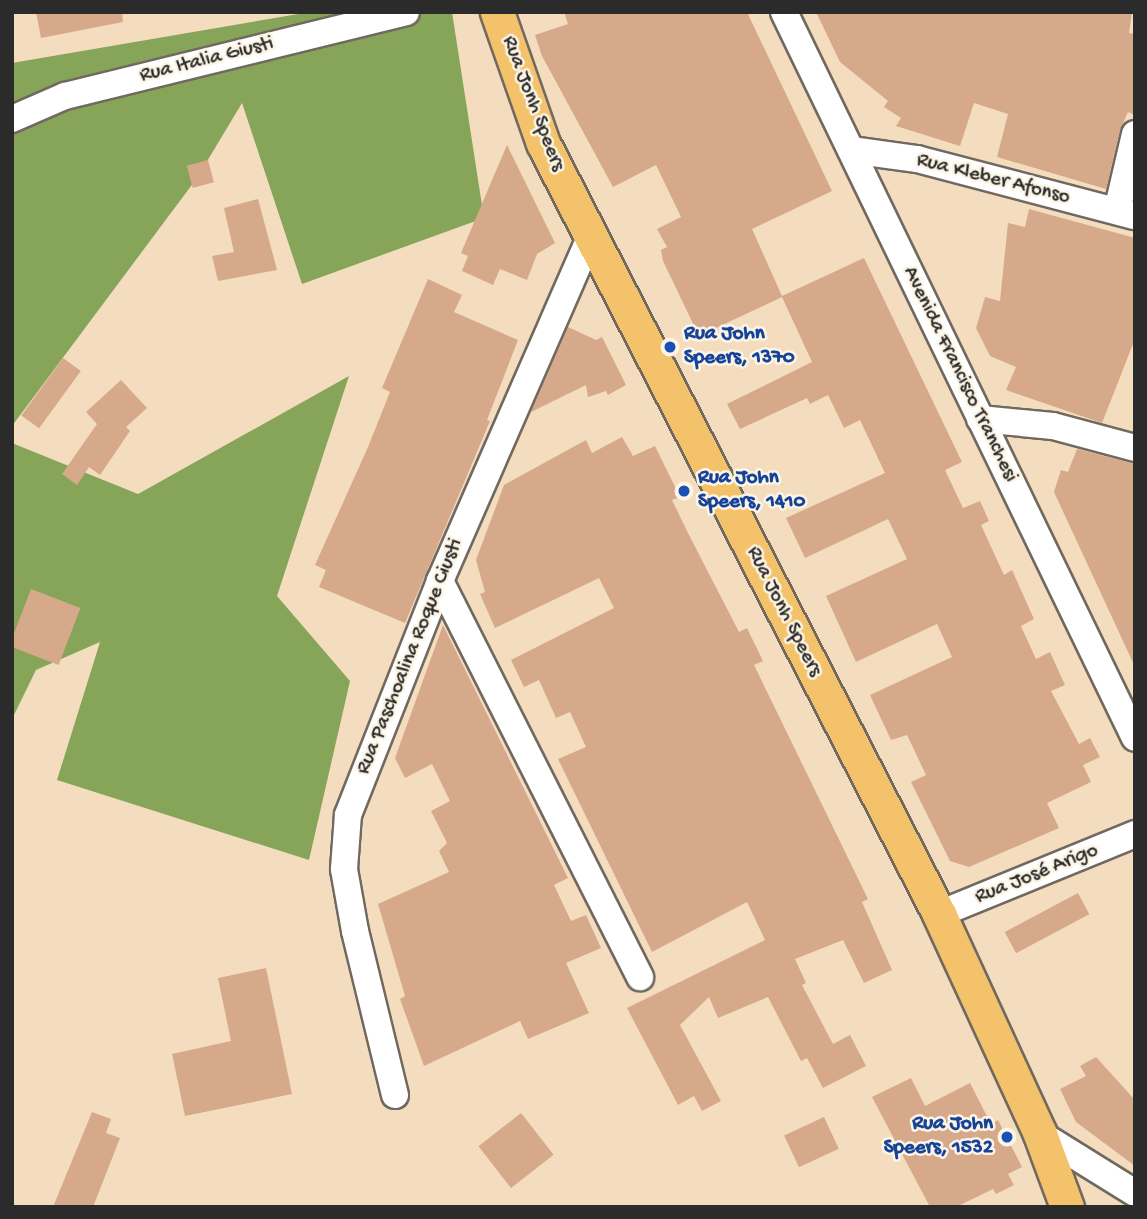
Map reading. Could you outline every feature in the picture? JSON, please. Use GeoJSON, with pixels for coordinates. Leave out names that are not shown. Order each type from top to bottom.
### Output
{"type":"FeatureCollection","features":[{"type":"Feature","properties":{"kind":"main road","name":"Rua Jonh Speers"},"geometry":{"type":"LineString","coordinates":[[497,12],[543,143],[939,914],[1040,1134],[1067,1207]]}},
{"type":"Feature","properties":{"kind":"street","name":"Rua Italia Giusti"},"geometry":{"type":"LineString","coordinates":[[12,119],[65,96],[406,12]]}},
{"type":"Feature","properties":{"kind":"street","name":"Avenida Francisco Tranchesi"},"geometry":{"type":"LineString","coordinates":[[784,12],[1135,738]]}},
{"type":"Feature","properties":{"kind":"street"},"geometry":{"type":"LineString","coordinates":[[1126,213],[1135,135]]}},
{"type":"Feature","properties":{"kind":"street","name":"Rua Kleber Afonso"},"geometry":{"type":"LineString","coordinates":[[850,150],[917,159],[1126,213]]}},
{"type":"Feature","properties":{"kind":"street","name":"Rua Paschoalina Roque Ciusti"},"geometry":{"type":"LineString","coordinates":[[395,1095],[355,931],[344,869],[348,815],[440,581],[590,237]]}},
{"type":"Feature","properties":{"kind":"street"},"geometry":{"type":"LineString","coordinates":[[980,419],[1053,426],[1135,448]]}},
{"type":"Feature","properties":{"kind":"street"},"geometry":{"type":"LineString","coordinates":[[440,581],[640,977]]}},
{"type":"Feature","properties":{"kind":"street","name":"Rua José Arigo"},"geometry":{"type":"LineString","coordinates":[[939,914],[1135,834]]}},
{"type":"Feature","properties":{"kind":"street"},"geometry":{"type":"LineString","coordinates":[[1040,1134],[1135,1193]]}},
{"type":"Feature","properties":{"kind":"green space"},"geometry":{"type":"Polygon","coordinates":[[[310,12],[452,12],[484,218],[302,284],[242,103],[197,178],[12,426],[12,63],[310,12]]]}},
{"type":"Feature","properties":{"kind":"green space"},"geometry":{"type":"Polygon","coordinates":[[[349,376],[277,596],[350,681],[309,860],[57,780],[100,642],[36,670],[12,719],[12,443],[138,494],[349,376]]]}},
{"type":"Feature","properties":{"kind":"building"},"geometry":{"type":"Polygon","coordinates":[[[36,12],[122,12],[123,22],[41,38],[36,12]]]}},
{"type":"Feature","properties":{"kind":"building"},"geometry":{"type":"Polygon","coordinates":[[[564,12],[747,12],[832,191],[752,229],[782,296],[864,258],[962,462],[945,470],[963,508],[980,501],[989,521],[981,525],[1004,575],[1012,570],[1034,619],[1021,626],[1036,659],[1050,652],[1065,685],[1051,691],[1079,744],[1090,738],[1100,757],[1083,765],[1091,782],[1047,803],[1059,828],[969,867],[950,861],[911,782],[926,775],[907,735],[891,740],[870,695],[952,657],[937,624],[856,662],[826,596],[907,559],[888,519],[805,558],[786,518],[885,473],[860,420],[844,428],[828,395],[810,404],[807,398],[740,429],[727,404],[812,362],[782,297],[699,336],[663,261],[661,250],[667,247],[657,229],[681,217],[656,165],[613,187],[542,56],[535,35],[568,24],[564,12]]]}},
{"type":"Feature","properties":{"kind":"building"},"geometry":{"type":"Polygon","coordinates":[[[816,12],[1132,12],[1129,33],[1135,34],[1135,115],[1128,112],[1120,130],[1106,189],[997,157],[1008,114],[974,103],[960,146],[896,126],[901,118],[884,107],[888,101],[840,62],[816,12]]]}},
{"type":"Feature","properties":{"kind":"building"},"geometry":{"type":"Polygon","coordinates":[[[507,145],[555,243],[537,254],[527,280],[500,269],[493,285],[462,271],[468,256],[461,253],[507,145]]]}},
{"type":"Feature","properties":{"kind":"building"},"geometry":{"type":"Polygon","coordinates":[[[208,160],[214,182],[193,188],[187,166],[208,160]]]}},
{"type":"Feature","properties":{"kind":"building"},"geometry":{"type":"Polygon","coordinates":[[[258,199],[277,270],[218,281],[212,256],[234,252],[224,208],[258,199]]]}},
{"type":"Feature","properties":{"kind":"building"},"geometry":{"type":"Polygon","coordinates":[[[1029,209],[1135,238],[1135,339],[1102,423],[1006,390],[1016,367],[990,356],[976,328],[985,297],[1000,301],[1008,223],[1025,227],[1029,209]]]}},
{"type":"Feature","properties":{"kind":"building"},"geometry":{"type":"Polygon","coordinates":[[[428,279],[462,295],[454,312],[518,340],[487,420],[490,421],[405,623],[319,587],[326,570],[315,565],[390,392],[382,388],[428,279]]]}},
{"type":"Feature","properties":{"kind":"building"},"geometry":{"type":"Polygon","coordinates":[[[568,327],[596,340],[602,337],[626,385],[608,395],[606,391],[588,397],[586,385],[531,412],[568,327]]]}},
{"type":"Feature","properties":{"kind":"building"},"geometry":{"type":"Polygon","coordinates":[[[63,358],[81,371],[39,428],[21,415],[63,358]]]}},
{"type":"Feature","properties":{"kind":"building"},"geometry":{"type":"Polygon","coordinates":[[[121,380],[147,408],[126,427],[130,431],[100,475],[89,467],[77,485],[62,474],[97,424],[86,412],[121,380]]]}},
{"type":"Feature","properties":{"kind":"building"},"geometry":{"type":"Polygon","coordinates":[[[622,437],[633,456],[655,446],[680,497],[672,500],[688,533],[739,632],[747,628],[763,661],[754,665],[868,899],[862,902],[892,970],[864,983],[843,940],[795,959],[806,983],[802,985],[833,1044],[850,1035],[866,1066],[823,1088],[807,1058],[801,1061],[768,997],[718,1018],[709,997],[680,1025],[721,1101],[702,1111],[694,1096],[678,1105],[627,1008],[765,940],[747,902],[652,952],[558,759],[586,747],[570,712],[556,718],[539,680],[524,687],[511,660],[614,608],[599,578],[495,628],[480,594],[485,592],[476,560],[504,485],[586,440],[592,453],[622,437]]]}},
{"type":"Feature","properties":{"kind":"building"},"geometry":{"type":"Polygon","coordinates":[[[1077,449],[1135,464],[1135,667],[1054,492],[1061,470],[1068,472],[1077,449]]]}},
{"type":"Feature","properties":{"kind":"building"},"geometry":{"type":"Polygon","coordinates":[[[31,589],[80,608],[59,665],[12,647],[12,638],[31,589]]]}},
{"type":"Feature","properties":{"kind":"building"},"geometry":{"type":"Polygon","coordinates":[[[443,625],[568,878],[554,885],[571,921],[586,915],[601,948],[566,963],[589,1013],[528,1039],[520,1021],[424,1066],[400,999],[405,996],[378,904],[449,872],[439,851],[447,843],[431,811],[450,801],[432,764],[405,778],[395,758],[443,625]]]}},
{"type":"Feature","properties":{"kind":"building"},"geometry":{"type":"Polygon","coordinates":[[[1078,893],[1089,914],[1016,953],[1005,932],[1078,893]]]}},
{"type":"Feature","properties":{"kind":"building"},"geometry":{"type":"Polygon","coordinates":[[[266,968],[292,1094],[185,1116],[172,1054],[231,1041],[218,978],[266,968]]]}},
{"type":"Feature","properties":{"kind":"building"},"geometry":{"type":"Polygon","coordinates":[[[1096,1057],[1135,1100],[1135,1166],[1076,1122],[1060,1089],[1086,1076],[1080,1066],[1096,1057]]]}},
{"type":"Feature","properties":{"kind":"building"},"geometry":{"type":"Polygon","coordinates":[[[911,1078],[925,1106],[970,1083],[991,1124],[998,1120],[1022,1167],[1008,1174],[1014,1185],[996,1194],[993,1189],[956,1207],[930,1207],[872,1097],[911,1078]]]}},
{"type":"Feature","properties":{"kind":"building"},"geometry":{"type":"Polygon","coordinates":[[[92,1112],[111,1119],[106,1133],[120,1138],[93,1207],[53,1207],[92,1112]]]}},
{"type":"Feature","properties":{"kind":"building"},"geometry":{"type":"Polygon","coordinates":[[[521,1113],[554,1155],[511,1188],[478,1146],[521,1113]]]}},
{"type":"Feature","properties":{"kind":"building"},"geometry":{"type":"Polygon","coordinates":[[[824,1117],[839,1149],[799,1167],[784,1136],[824,1117]]]}},
{"type":"Feature","properties":{"kind":"place","name":"Rua John Speers, 1370"},"geometry":{"type":"Point","coordinates":[670,347]}},
{"type":"Feature","properties":{"kind":"place","name":"Rua John Speers, 1410"},"geometry":{"type":"Point","coordinates":[684,491]}},
{"type":"Feature","properties":{"kind":"place","name":"Rua John Speers, 1532"},"geometry":{"type":"Point","coordinates":[1007,1137]}}]}
